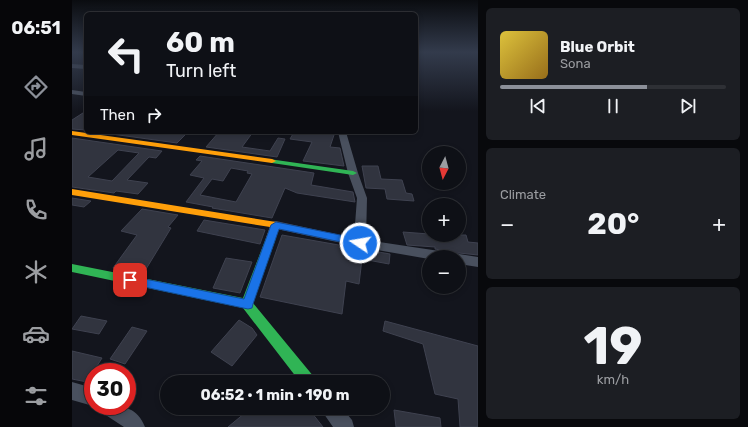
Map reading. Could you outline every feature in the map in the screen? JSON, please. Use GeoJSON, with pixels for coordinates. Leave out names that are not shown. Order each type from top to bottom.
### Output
{"type":"FeatureCollection","features":[{"type":"Feature","properties":{"kind":"street"},"geometry":{"type":"LineString","coordinates":[[72,92],[84,94]]}},
{"type":"Feature","properties":{"kind":"street"},"geometry":{"type":"LineString","coordinates":[[72,133],[353,173]]}},
{"type":"Feature","properties":{"kind":"street"},"geometry":{"type":"LineString","coordinates":[[343,134],[353,173],[362,198],[360,243]]}},
{"type":"Feature","properties":{"kind":"street"},"geometry":{"type":"LineString","coordinates":[[72,192],[276,225],[360,243],[422,253]]}},
{"type":"Feature","properties":{"kind":"street"},"geometry":{"type":"LineString","coordinates":[[248,304],[276,225]]}},
{"type":"Feature","properties":{"kind":"street"},"geometry":{"type":"LineString","coordinates":[[466,260],[478,262]]}},
{"type":"Feature","properties":{"kind":"street"},"geometry":{"type":"LineString","coordinates":[[72,268],[248,304],[304,375]]}},
{"type":"Feature","properties":{"kind":"street"},"geometry":{"type":"LineString","coordinates":[[72,390],[84,394]]}},
{"type":"Feature","properties":{"kind":"street"},"geometry":{"type":"LineString","coordinates":[[122,415],[130,420],[136,427]]}},
{"type":"Feature","properties":{"kind":"street"},"geometry":{"type":"LineString","coordinates":[[336,415],[345,427]]}},
{"type":"Feature","properties":{"kind":"building"},"geometry":{"type":"Polygon","coordinates":[[[84,112],[84,130],[72,129],[72,120],[84,112]]]}},
{"type":"Feature","properties":{"kind":"building"},"geometry":{"type":"Polygon","coordinates":[[[112,134],[186,134],[177,143],[112,134]]]}},
{"type":"Feature","properties":{"kind":"building"},"geometry":{"type":"Polygon","coordinates":[[[217,134],[252,134],[242,147],[270,151],[278,138],[285,139],[277,157],[206,147],[217,134]]]}},
{"type":"Feature","properties":{"kind":"building"},"geometry":{"type":"Polygon","coordinates":[[[293,134],[334,134],[330,147],[340,148],[344,166],[303,161],[312,142],[290,139],[293,134]]]}},
{"type":"Feature","properties":{"kind":"building"},"geometry":{"type":"Polygon","coordinates":[[[72,138],[162,151],[156,158],[149,157],[127,180],[148,183],[138,194],[116,191],[114,193],[72,187],[72,138]],[[118,150],[88,177],[112,181],[139,153],[118,150]]]}},
{"type":"Feature","properties":{"kind":"building"},"geometry":{"type":"Polygon","coordinates":[[[200,156],[314,173],[311,185],[353,192],[355,202],[297,193],[285,188],[272,218],[186,202],[204,178],[190,175],[202,161],[196,160],[200,156]],[[231,168],[223,181],[212,179],[200,195],[236,202],[252,174],[247,173],[248,171],[231,168]]]}},
{"type":"Feature","properties":{"kind":"building"},"geometry":{"type":"Polygon","coordinates":[[[362,166],[378,166],[381,179],[402,180],[406,193],[412,194],[414,201],[387,199],[385,189],[366,188],[362,166]]]}},
{"type":"Feature","properties":{"kind":"building"},"geometry":{"type":"Polygon","coordinates":[[[72,198],[91,201],[84,207],[72,205],[72,198]]]}},
{"type":"Feature","properties":{"kind":"building"},"geometry":{"type":"Polygon","coordinates":[[[142,209],[178,215],[168,227],[171,228],[143,274],[113,268],[137,235],[121,231],[142,209]]]}},
{"type":"Feature","properties":{"kind":"building"},"geometry":{"type":"Polygon","coordinates":[[[204,220],[265,230],[260,244],[197,231],[204,220]]]}},
{"type":"Feature","properties":{"kind":"building"},"geometry":{"type":"Polygon","coordinates":[[[403,232],[422,233],[422,242],[466,242],[466,235],[468,242],[478,243],[478,255],[466,254],[466,250],[441,250],[435,249],[435,247],[407,245],[403,232]]]}},
{"type":"Feature","properties":{"kind":"building"},"geometry":{"type":"Polygon","coordinates":[[[282,235],[390,254],[389,264],[362,259],[359,284],[346,281],[342,314],[260,297],[282,235]]]}},
{"type":"Feature","properties":{"kind":"building"},"geometry":{"type":"Polygon","coordinates":[[[226,258],[252,262],[240,293],[213,288],[226,258]]]}},
{"type":"Feature","properties":{"kind":"building"},"geometry":{"type":"Polygon","coordinates":[[[81,316],[107,321],[99,334],[72,329],[81,316]]]}},
{"type":"Feature","properties":{"kind":"building"},"geometry":{"type":"Polygon","coordinates":[[[239,320],[252,328],[257,335],[232,366],[211,352],[239,320]]]}},
{"type":"Feature","properties":{"kind":"building"},"geometry":{"type":"Polygon","coordinates":[[[385,321],[478,346],[478,427],[460,427],[458,399],[435,394],[423,344],[383,331],[385,321]]]}},
{"type":"Feature","properties":{"kind":"building"},"geometry":{"type":"Polygon","coordinates":[[[132,327],[147,331],[126,363],[110,359],[132,327]]]}},
{"type":"Feature","properties":{"kind":"building"},"geometry":{"type":"Polygon","coordinates":[[[72,351],[102,358],[99,363],[84,363],[84,381],[72,379],[72,351]]]}},
{"type":"Feature","properties":{"kind":"building"},"geometry":{"type":"Polygon","coordinates":[[[394,410],[440,418],[441,427],[396,427],[394,410]]]}},
{"type":"Feature","properties":{"kind":"building"},"geometry":{"type":"Polygon","coordinates":[[[243,415],[314,415],[323,427],[228,427],[243,415]]]}},
{"type":"Feature","properties":{"kind":"traffic: fast"},"geometry":{"type":"LineString","coordinates":[[272,161],[353,173]]}},
{"type":"Feature","properties":{"kind":"traffic: fast"},"geometry":{"type":"LineString","coordinates":[[271,238],[247,304],[303,375]]}},
{"type":"Feature","properties":{"kind":"traffic: fast"},"geometry":{"type":"LineString","coordinates":[[72,268],[247,304]]}},
{"type":"Feature","properties":{"kind":"traffic: slow"},"geometry":{"type":"LineString","coordinates":[[72,133],[272,161]]}},
{"type":"Feature","properties":{"kind":"traffic: slow"},"geometry":{"type":"LineString","coordinates":[[72,192],[276,225],[271,238]]}},
{"type":"Feature","properties":{"kind":"route"},"geometry":{"type":"LineString","coordinates":[[130,280],[248,304],[276,225],[360,243]]}}]}
